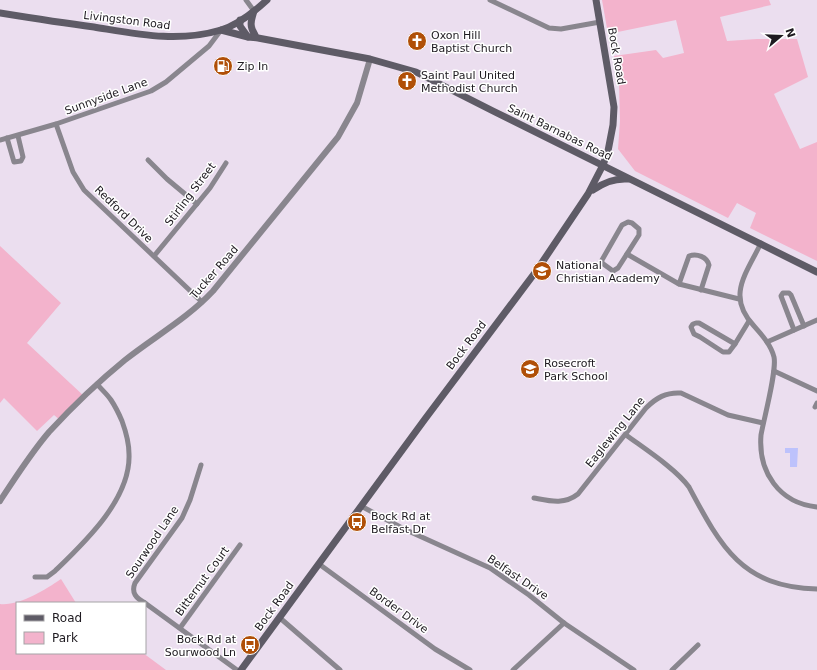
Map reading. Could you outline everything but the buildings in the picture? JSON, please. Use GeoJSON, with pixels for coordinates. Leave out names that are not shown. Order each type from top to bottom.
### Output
{"type":"FeatureCollection","features":[{"type":"Feature","properties":{"kind":"main road","name":"Livingston Road"},"geometry":{"type":"LineString","coordinates":[[0,13],[162,37],[195,35],[222,30],[254,11],[267,0]]}},
{"type":"Feature","properties":{"kind":"main road","name":"Bock Road"},"geometry":{"type":"LineString","coordinates":[[241,670],[537,270],[588,194],[603,165],[612,135],[614,107],[596,0]]}},
{"type":"Feature","properties":{"kind":"main road"},"geometry":{"type":"LineString","coordinates":[[253,37],[250,23],[254,11]]}},
{"type":"Feature","properties":{"kind":"main road"},"geometry":{"type":"LineString","coordinates":[[240,20],[240,26],[253,37]]}},
{"type":"Feature","properties":{"kind":"main road","name":"Saint Barnabas Road"},"geometry":{"type":"LineString","coordinates":[[222,30],[370,59],[416,72],[817,272]]}},
{"type":"Feature","properties":{"kind":"main road"},"geometry":{"type":"LineString","coordinates":[[588,194],[600,185],[611,180],[632,180]]}},
{"type":"Feature","properties":{"kind":"street"},"geometry":{"type":"LineString","coordinates":[[246,0],[254,11]]}},
{"type":"Feature","properties":{"kind":"street"},"geometry":{"type":"LineString","coordinates":[[490,0],[548,28],[561,29],[600,22]]}},
{"type":"Feature","properties":{"kind":"street","name":"Sunnyside Lane"},"geometry":{"type":"LineString","coordinates":[[0,140],[56,124],[151,91],[166,82],[208,47],[222,30]]}},
{"type":"Feature","properties":{"kind":"street","name":"Tucker Road"},"geometry":{"type":"LineString","coordinates":[[0,501],[23,466],[49,433],[97,384],[126,359],[202,302],[334,143],[347,123],[357,103],[370,59]]}},
{"type":"Feature","properties":{"kind":"street","name":"Redford Drive"},"geometry":{"type":"LineString","coordinates":[[56,124],[73,172],[82,186],[95,201],[202,302]]}},
{"type":"Feature","properties":{"kind":"street"},"geometry":{"type":"LineString","coordinates":[[8,138],[14,162],[17,162],[21,161],[23,157],[18,136]]}},
{"type":"Feature","properties":{"kind":"street"},"geometry":{"type":"LineString","coordinates":[[148,160],[167,179],[197,204]]}},
{"type":"Feature","properties":{"kind":"street","name":"Stirling Street"},"geometry":{"type":"LineString","coordinates":[[154,256],[197,204],[226,163]]}},
{"type":"Feature","properties":{"kind":"street"},"geometry":{"type":"LineString","coordinates":[[628,222],[637,227],[640,232],[627,254],[616,270],[610,270],[602,264],[603,257],[622,225],[628,222]]}},
{"type":"Feature","properties":{"kind":"street"},"geometry":{"type":"LineString","coordinates":[[761,243],[744,279],[740,290],[739,299],[742,309],[749,321],[766,342],[774,357],[774,371],[761,435],[761,454],[770,479],[779,490],[793,500],[805,505],[817,507]]}},
{"type":"Feature","properties":{"kind":"street"},"geometry":{"type":"LineString","coordinates":[[627,254],[679,284],[739,299]]}},
{"type":"Feature","properties":{"kind":"street"},"geometry":{"type":"LineString","coordinates":[[679,284],[688,259],[690,256],[695,255],[706,259],[710,265],[701,290]]}},
{"type":"Feature","properties":{"kind":"street"},"geometry":{"type":"LineString","coordinates":[[794,330],[781,294],[786,292],[791,295],[804,326]]}},
{"type":"Feature","properties":{"kind":"street"},"geometry":{"type":"LineString","coordinates":[[766,342],[817,320]]}},
{"type":"Feature","properties":{"kind":"street"},"geometry":{"type":"LineString","coordinates":[[735,344],[699,323],[693,324],[691,327],[694,334],[723,352],[729,352],[735,344],[749,321]]}},
{"type":"Feature","properties":{"kind":"street"},"geometry":{"type":"LineString","coordinates":[[774,371],[817,391]]}},
{"type":"Feature","properties":{"kind":"street"},"geometry":{"type":"LineString","coordinates":[[35,577],[46,577],[55,572],[97,527],[116,502],[126,478],[130,454],[126,433],[119,414],[111,400],[97,384]]}},
{"type":"Feature","properties":{"kind":"street","name":"Eaglewing Lane"},"geometry":{"type":"LineString","coordinates":[[534,498],[562,502],[575,497],[652,402],[662,395],[674,393],[685,395],[728,415],[763,423]]}},
{"type":"Feature","properties":{"kind":"street"},"geometry":{"type":"LineString","coordinates":[[626,435],[684,480],[715,533],[730,552],[743,565],[771,582],[794,588],[817,589]]}},
{"type":"Feature","properties":{"kind":"street","name":"Sourwood Lane"},"geometry":{"type":"LineString","coordinates":[[144,602],[135,596],[133,588],[135,583],[182,518],[190,500],[201,465]]}},
{"type":"Feature","properties":{"kind":"street","name":"Belfast Drive"},"geometry":{"type":"LineString","coordinates":[[361,506],[404,529],[490,568],[529,595],[564,623],[634,670]]}},
{"type":"Feature","properties":{"kind":"street","name":"Bitternut Court"},"geometry":{"type":"LineString","coordinates":[[180,628],[240,545]]}},
{"type":"Feature","properties":{"kind":"street","name":"Border Drive"},"geometry":{"type":"LineString","coordinates":[[319,564],[436,649],[470,670]]}},
{"type":"Feature","properties":{"kind":"street","name":"Sourwood Lane"},"geometry":{"type":"LineString","coordinates":[[146,604],[237,670]]}},
{"type":"Feature","properties":{"kind":"street"},"geometry":{"type":"LineString","coordinates":[[280,618],[340,670]]}},
{"type":"Feature","properties":{"kind":"street"},"geometry":{"type":"LineString","coordinates":[[513,670],[564,623]]}},
{"type":"Feature","properties":{"kind":"street"},"geometry":{"type":"LineString","coordinates":[[672,670],[698,646]]}},
{"type":"Feature","properties":{"kind":"green space"},"geometry":{"type":"Polygon","coordinates":[[[602,0],[769,0],[771,5],[720,17],[727,41],[797,39],[808,77],[774,94],[800,149],[817,142],[817,261],[750,228],[756,213],[737,203],[728,218],[635,171],[618,149],[620,121],[619,83],[614,56],[656,50],[663,58],[684,53],[676,20],[608,34],[602,0]]]}},
{"type":"Feature","properties":{"kind":"green space"},"geometry":{"type":"Polygon","coordinates":[[[0,246],[61,303],[27,343],[85,397],[61,421],[54,415],[37,431],[4,398],[0,403],[0,246]]]}},
{"type":"Feature","properties":{"kind":"green space"},"geometry":{"type":"Polygon","coordinates":[[[61,579],[75,602],[16,602],[16,654],[144,654],[166,670],[0,670],[0,604],[23,600],[61,579]]]}},
{"type":"Feature","properties":{"kind":"water"},"geometry":{"type":"Polygon","coordinates":[[[785,448],[798,448],[797,467],[790,467],[790,453],[785,453],[785,448]]]}},
{"type":"Feature","properties":{"kind":"place","name":"Oxon Hill Baptist Church"},"geometry":{"type":"Point","coordinates":[417,41]}},
{"type":"Feature","properties":{"kind":"place","name":"Zip In"},"geometry":{"type":"Point","coordinates":[223,66]}},
{"type":"Feature","properties":{"kind":"place","name":"Saint Paul United Methodist Church"},"geometry":{"type":"Point","coordinates":[407,81]}},
{"type":"Feature","properties":{"kind":"place","name":"National Christian Academy"},"geometry":{"type":"Point","coordinates":[542,271]}},
{"type":"Feature","properties":{"kind":"place","name":"Rosecroft Park School"},"geometry":{"type":"Point","coordinates":[530,369]}},
{"type":"Feature","properties":{"kind":"place","name":"Bock Rd at Belfast Dr"},"geometry":{"type":"Point","coordinates":[357,522]}},
{"type":"Feature","properties":{"kind":"place","name":"Bock Rd at Sourwood Ln"},"geometry":{"type":"Point","coordinates":[250,645]}}]}
